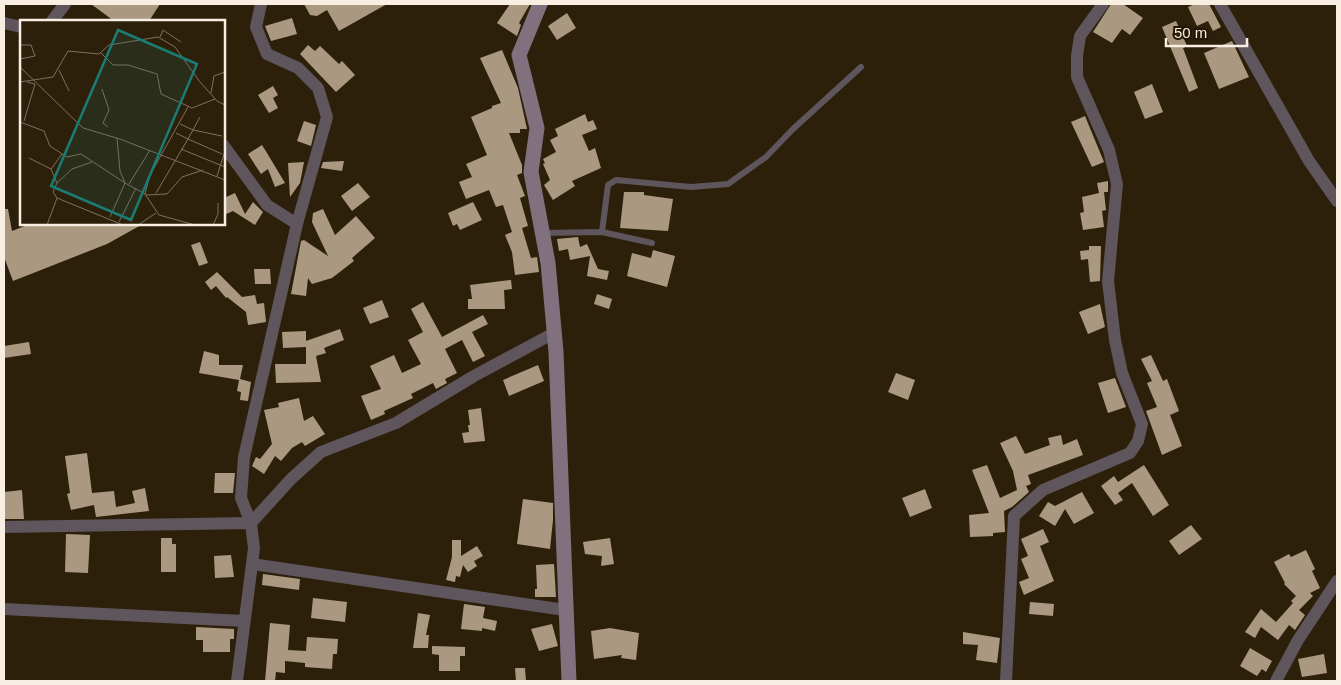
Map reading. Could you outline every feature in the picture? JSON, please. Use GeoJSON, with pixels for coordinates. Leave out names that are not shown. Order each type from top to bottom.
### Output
{"type":"FeatureCollection","features":[{"type":"Feature","properties":{"kind":"street"},"geometry":{"type":"LineString","coordinates":[[53,20],[65,4]]}},
{"type":"Feature","properties":{"kind":"street"},"geometry":{"type":"LineString","coordinates":[[237,681],[254,548],[251,523],[241,498],[244,457],[297,224],[327,116],[318,88],[298,68],[267,54],[256,27],[261,4]]}},
{"type":"Feature","properties":{"kind":"street"},"geometry":{"type":"LineString","coordinates":[[540,4],[519,55],[537,128],[531,172],[548,263],[554,333],[569,681]]}},
{"type":"Feature","properties":{"kind":"street"},"geometry":{"type":"LineString","coordinates":[[1006,681],[1014,516],[1043,490],[1130,453],[1138,441],[1142,424],[1122,373],[1112,320],[1108,281],[1117,184],[1109,150],[1077,77],[1076,56],[1080,36],[1103,4]]}},
{"type":"Feature","properties":{"kind":"street"},"geometry":{"type":"LineString","coordinates":[[1220,4],[1309,161],[1337,201]]}},
{"type":"Feature","properties":{"kind":"street"},"geometry":{"type":"LineString","coordinates":[[4,23],[20,27]]}},
{"type":"Feature","properties":{"kind":"street"},"geometry":{"type":"LineString","coordinates":[[225,147],[267,205],[297,224]]}},
{"type":"Feature","properties":{"kind":"street"},"geometry":{"type":"LineString","coordinates":[[4,527],[251,523],[291,479],[321,452],[396,423],[474,376],[554,333]]}},
{"type":"Feature","properties":{"kind":"street"},"geometry":{"type":"LineString","coordinates":[[252,564],[565,610]]}},
{"type":"Feature","properties":{"kind":"street"},"geometry":{"type":"LineString","coordinates":[[1276,681],[1298,640],[1337,581]]}},
{"type":"Feature","properties":{"kind":"street"},"geometry":{"type":"LineString","coordinates":[[4,609],[244,621]]}},
{"type":"Feature","properties":{"kind":"lane"},"geometry":{"type":"LineString","coordinates":[[602,232],[608,186],[616,180],[691,187],[728,184],[766,157],[792,129],[861,68]]}},
{"type":"Feature","properties":{"kind":"lane"},"geometry":{"type":"LineString","coordinates":[[542,233],[602,232],[652,243]]}},
{"type":"Feature","properties":{"kind":"building"},"geometry":{"type":"Polygon","coordinates":[[[91,4],[160,4],[150,20],[113,20],[91,4]]]}},
{"type":"Feature","properties":{"kind":"building"},"geometry":{"type":"Polygon","coordinates":[[[304,4],[387,4],[339,31],[327,10],[317,16],[310,15],[304,4]]]}},
{"type":"Feature","properties":{"kind":"building"},"geometry":{"type":"Polygon","coordinates":[[[510,4],[530,4],[519,23],[521,25],[517,36],[497,23],[510,4]]]}},
{"type":"Feature","properties":{"kind":"building"},"geometry":{"type":"Polygon","coordinates":[[[1111,4],[1123,4],[1143,18],[1130,35],[1122,29],[1112,43],[1093,32],[1111,4]]]}},
{"type":"Feature","properties":{"kind":"building"},"geometry":{"type":"Polygon","coordinates":[[[1195,4],[1209,4],[1221,27],[1213,31],[1208,21],[1197,26],[1188,7],[1195,4]]]}},
{"type":"Feature","properties":{"kind":"building"},"geometry":{"type":"Polygon","coordinates":[[[567,13],[576,28],[557,40],[548,26],[567,13]]]}},
{"type":"Feature","properties":{"kind":"building"},"geometry":{"type":"Polygon","coordinates":[[[292,18],[297,34],[271,41],[265,26],[292,18]]]}},
{"type":"Feature","properties":{"kind":"building"},"geometry":{"type":"Polygon","coordinates":[[[1176,21],[1187,46],[1183,48],[1198,88],[1189,92],[1162,27],[1176,21]]]}},
{"type":"Feature","properties":{"kind":"building"},"geometry":{"type":"Polygon","coordinates":[[[1232,41],[1249,77],[1219,89],[1204,53],[1232,41]]]}},
{"type":"Feature","properties":{"kind":"building"},"geometry":{"type":"Polygon","coordinates":[[[308,45],[315,51],[320,46],[339,64],[342,61],[355,75],[336,92],[300,54],[308,45]]]}},
{"type":"Feature","properties":{"kind":"building"},"geometry":{"type":"Polygon","coordinates":[[[502,50],[518,88],[527,129],[520,129],[520,133],[509,133],[522,165],[522,173],[517,175],[525,196],[520,198],[528,226],[522,228],[531,258],[537,257],[539,272],[515,275],[512,252],[505,235],[512,232],[503,205],[496,207],[489,190],[466,199],[459,182],[472,177],[466,164],[487,155],[471,117],[501,103],[480,58],[502,50]]]}},
{"type":"Feature","properties":{"kind":"building"},"geometry":{"type":"Polygon","coordinates":[[[1152,84],[1163,112],[1145,119],[1134,92],[1152,84]]]}},
{"type":"Feature","properties":{"kind":"building"},"geometry":{"type":"Polygon","coordinates":[[[273,86],[278,95],[273,98],[278,108],[269,113],[258,95],[273,86]]]}},
{"type":"Feature","properties":{"kind":"building"},"geometry":{"type":"Polygon","coordinates":[[[585,114],[588,122],[593,120],[597,129],[582,135],[589,151],[595,148],[601,168],[572,181],[575,186],[553,200],[544,185],[550,180],[543,164],[545,163],[543,159],[556,152],[550,140],[558,136],[555,129],[585,114]]]}},
{"type":"Feature","properties":{"kind":"building"},"geometry":{"type":"Polygon","coordinates":[[[1085,116],[1104,162],[1092,167],[1071,122],[1085,116]]]}},
{"type":"Feature","properties":{"kind":"building"},"geometry":{"type":"Polygon","coordinates":[[[304,121],[316,125],[311,146],[297,141],[304,121]]]}},
{"type":"Feature","properties":{"kind":"building"},"geometry":{"type":"Polygon","coordinates":[[[262,145],[285,183],[275,187],[268,169],[261,174],[248,154],[262,145]]]}},
{"type":"Feature","properties":{"kind":"building"},"geometry":{"type":"Polygon","coordinates":[[[344,161],[342,171],[321,168],[323,162],[344,161]]]}},
{"type":"Feature","properties":{"kind":"building"},"geometry":{"type":"Polygon","coordinates":[[[304,162],[300,183],[290,197],[288,163],[304,162]]]}},
{"type":"Feature","properties":{"kind":"building"},"geometry":{"type":"Polygon","coordinates":[[[1108,181],[1108,192],[1104,192],[1106,210],[1102,211],[1104,227],[1083,230],[1080,213],[1084,212],[1082,197],[1099,193],[1097,183],[1108,181]]]}},
{"type":"Feature","properties":{"kind":"building"},"geometry":{"type":"Polygon","coordinates":[[[358,183],[370,197],[352,211],[341,196],[358,183]]]}},
{"type":"Feature","properties":{"kind":"building"},"geometry":{"type":"Polygon","coordinates":[[[624,192],[644,192],[644,195],[673,199],[668,231],[620,228],[624,192]]]}},
{"type":"Feature","properties":{"kind":"building"},"geometry":{"type":"Polygon","coordinates":[[[235,193],[245,214],[253,202],[263,212],[255,225],[233,211],[225,215],[225,198],[235,193]]]}},
{"type":"Feature","properties":{"kind":"building"},"geometry":{"type":"Polygon","coordinates":[[[473,202],[482,220],[460,230],[457,224],[453,226],[448,213],[473,202]]]}},
{"type":"Feature","properties":{"kind":"building"},"geometry":{"type":"Polygon","coordinates":[[[4,209],[8,209],[12,231],[27,225],[141,225],[107,244],[13,281],[4,257],[4,209]]]}},
{"type":"Feature","properties":{"kind":"building"},"geometry":{"type":"Polygon","coordinates":[[[323,209],[335,235],[356,216],[375,238],[352,258],[354,261],[332,278],[312,284],[308,278],[306,296],[291,294],[301,241],[304,240],[328,256],[312,222],[313,213],[323,209]]]}},
{"type":"Feature","properties":{"kind":"building"},"geometry":{"type":"Polygon","coordinates":[[[578,237],[580,247],[587,244],[598,269],[609,271],[607,280],[587,276],[590,256],[570,260],[568,249],[559,251],[557,239],[578,237]]]}},
{"type":"Feature","properties":{"kind":"building"},"geometry":{"type":"Polygon","coordinates":[[[200,242],[208,263],[199,266],[191,245],[200,242]]]}},
{"type":"Feature","properties":{"kind":"building"},"geometry":{"type":"Polygon","coordinates":[[[1089,246],[1101,246],[1100,281],[1090,282],[1088,259],[1081,260],[1080,251],[1089,250],[1089,246]]]}},
{"type":"Feature","properties":{"kind":"building"},"geometry":{"type":"Polygon","coordinates":[[[653,250],[675,256],[667,287],[627,276],[632,253],[651,258],[653,250]]]}},
{"type":"Feature","properties":{"kind":"building"},"geometry":{"type":"Polygon","coordinates":[[[254,269],[270,269],[271,284],[255,284],[254,269]]]}},
{"type":"Feature","properties":{"kind":"building"},"geometry":{"type":"Polygon","coordinates":[[[217,272],[242,297],[255,295],[257,304],[264,303],[266,322],[248,325],[246,312],[226,298],[216,286],[211,290],[205,282],[217,272]]]}},
{"type":"Feature","properties":{"kind":"building"},"geometry":{"type":"Polygon","coordinates":[[[511,280],[512,289],[504,290],[505,309],[468,309],[468,299],[472,299],[470,285],[511,280]]]}},
{"type":"Feature","properties":{"kind":"building"},"geometry":{"type":"Polygon","coordinates":[[[597,294],[612,299],[609,309],[594,304],[597,294]]]}},
{"type":"Feature","properties":{"kind":"building"},"geometry":{"type":"Polygon","coordinates":[[[382,300],[389,317],[370,324],[363,308],[382,300]]]}},
{"type":"Feature","properties":{"kind":"building"},"geometry":{"type":"Polygon","coordinates":[[[423,302],[442,337],[483,315],[488,324],[472,332],[485,356],[473,362],[462,340],[445,349],[457,373],[445,379],[447,383],[436,389],[433,383],[411,394],[413,398],[384,411],[385,414],[371,420],[361,396],[381,389],[370,366],[394,355],[402,373],[421,364],[408,340],[423,332],[411,309],[423,302]]]}},
{"type":"Feature","properties":{"kind":"building"},"geometry":{"type":"Polygon","coordinates":[[[1100,304],[1105,327],[1088,334],[1079,312],[1100,304]]]}},
{"type":"Feature","properties":{"kind":"building"},"geometry":{"type":"Polygon","coordinates":[[[340,329],[344,340],[324,348],[326,353],[316,356],[321,382],[276,383],[275,364],[306,364],[306,347],[283,348],[282,332],[306,331],[306,341],[340,329]]]}},
{"type":"Feature","properties":{"kind":"building"},"geometry":{"type":"Polygon","coordinates":[[[29,342],[31,354],[4,358],[4,346],[29,342]]]}},
{"type":"Feature","properties":{"kind":"building"},"geometry":{"type":"Polygon","coordinates":[[[204,351],[219,355],[219,365],[243,365],[240,379],[251,382],[248,401],[240,400],[241,392],[237,391],[239,380],[199,373],[204,351]]]}},
{"type":"Feature","properties":{"kind":"building"},"geometry":{"type":"Polygon","coordinates":[[[1151,355],[1163,381],[1167,379],[1179,411],[1170,415],[1182,446],[1162,455],[1146,411],[1157,407],[1147,383],[1152,381],[1141,359],[1151,355]]]}},
{"type":"Feature","properties":{"kind":"building"},"geometry":{"type":"Polygon","coordinates":[[[538,365],[544,381],[509,396],[503,380],[538,365]]]}},
{"type":"Feature","properties":{"kind":"building"},"geometry":{"type":"Polygon","coordinates":[[[896,373],[915,380],[908,400],[888,392],[896,373]]]}},
{"type":"Feature","properties":{"kind":"building"},"geometry":{"type":"Polygon","coordinates":[[[1115,378],[1126,407],[1108,413],[1098,383],[1115,378]]]}},
{"type":"Feature","properties":{"kind":"building"},"geometry":{"type":"Polygon","coordinates":[[[299,398],[304,421],[313,416],[325,434],[305,446],[302,442],[292,448],[281,461],[275,456],[264,474],[252,466],[256,457],[260,459],[272,444],[264,410],[279,407],[278,403],[299,398]]]}},
{"type":"Feature","properties":{"kind":"building"},"geometry":{"type":"Polygon","coordinates":[[[481,408],[485,441],[464,443],[462,433],[469,432],[468,425],[470,425],[468,410],[481,408]]]}},
{"type":"Feature","properties":{"kind":"building"},"geometry":{"type":"Polygon","coordinates":[[[1061,435],[1063,445],[1077,439],[1083,455],[1028,475],[1031,484],[1026,486],[1029,492],[1012,507],[1004,511],[1005,532],[993,533],[993,536],[970,537],[969,515],[989,513],[972,470],[987,465],[1000,498],[1017,490],[1013,471],[1000,443],[1016,436],[1025,454],[1050,445],[1048,438],[1061,435]]]}},
{"type":"Feature","properties":{"kind":"building"},"geometry":{"type":"Polygon","coordinates":[[[87,453],[92,493],[114,491],[116,507],[135,503],[132,491],[145,488],[149,511],[96,517],[94,505],[71,510],[67,494],[70,493],[65,456],[87,453]]]}},
{"type":"Feature","properties":{"kind":"building"},"geometry":{"type":"Polygon","coordinates":[[[1144,465],[1169,505],[1153,516],[1132,483],[1118,493],[1123,500],[1115,505],[1101,486],[1114,476],[1118,482],[1144,465]]]}},
{"type":"Feature","properties":{"kind":"building"},"geometry":{"type":"Polygon","coordinates":[[[215,473],[235,473],[233,493],[214,493],[215,473]]]}},
{"type":"Feature","properties":{"kind":"building"},"geometry":{"type":"Polygon","coordinates":[[[925,489],[932,508],[910,517],[902,498],[925,489]]]}},
{"type":"Feature","properties":{"kind":"building"},"geometry":{"type":"Polygon","coordinates":[[[22,490],[24,519],[4,519],[4,492],[22,490]]]}},
{"type":"Feature","properties":{"kind":"building"},"geometry":{"type":"Polygon","coordinates":[[[1082,492],[1094,513],[1074,524],[1065,509],[1055,526],[1039,516],[1048,502],[1055,506],[1082,492]]]}},
{"type":"Feature","properties":{"kind":"building"},"geometry":{"type":"Polygon","coordinates":[[[523,499],[553,503],[550,549],[517,544],[523,499]]]}},
{"type":"Feature","properties":{"kind":"building"},"geometry":{"type":"Polygon","coordinates":[[[1191,525],[1202,539],[1179,555],[1169,541],[1191,525]]]}},
{"type":"Feature","properties":{"kind":"building"},"geometry":{"type":"Polygon","coordinates":[[[1043,529],[1049,542],[1040,546],[1054,581],[1024,595],[1019,582],[1029,578],[1021,559],[1028,556],[1021,539],[1043,529]]]}},
{"type":"Feature","properties":{"kind":"building"},"geometry":{"type":"Polygon","coordinates":[[[66,534],[90,535],[88,573],[65,572],[66,534]]]}},
{"type":"Feature","properties":{"kind":"building"},"geometry":{"type":"Polygon","coordinates":[[[161,538],[172,538],[172,544],[176,544],[176,572],[161,572],[161,538]]]}},
{"type":"Feature","properties":{"kind":"building"},"geometry":{"type":"Polygon","coordinates":[[[610,538],[614,564],[601,566],[602,556],[585,554],[583,542],[610,538]]]}},
{"type":"Feature","properties":{"kind":"building"},"geometry":{"type":"Polygon","coordinates":[[[452,540],[461,540],[461,556],[477,546],[483,556],[474,561],[477,566],[468,572],[463,565],[460,577],[456,576],[455,582],[446,580],[452,557],[452,540]]]}},
{"type":"Feature","properties":{"kind":"building"},"geometry":{"type":"Polygon","coordinates":[[[1306,550],[1315,569],[1312,571],[1320,588],[1310,593],[1313,596],[1299,610],[1305,615],[1295,630],[1289,625],[1278,640],[1261,627],[1255,638],[1245,632],[1261,609],[1276,622],[1293,603],[1291,601],[1296,596],[1284,584],[1274,562],[1289,554],[1291,557],[1306,550]]]}},
{"type":"Feature","properties":{"kind":"building"},"geometry":{"type":"Polygon","coordinates":[[[231,555],[234,577],[215,578],[214,556],[231,555]]]}},
{"type":"Feature","properties":{"kind":"building"},"geometry":{"type":"Polygon","coordinates":[[[554,564],[556,597],[535,597],[535,589],[537,589],[536,565],[554,564]]]}},
{"type":"Feature","properties":{"kind":"building"},"geometry":{"type":"Polygon","coordinates":[[[263,574],[300,579],[299,590],[262,585],[263,574]]]}},
{"type":"Feature","properties":{"kind":"building"},"geometry":{"type":"Polygon","coordinates":[[[313,598],[347,602],[345,622],[311,618],[313,598]]]}},
{"type":"Feature","properties":{"kind":"building"},"geometry":{"type":"Polygon","coordinates":[[[1030,602],[1054,604],[1053,616],[1029,614],[1030,602]]]}},
{"type":"Feature","properties":{"kind":"building"},"geometry":{"type":"Polygon","coordinates":[[[464,604],[485,607],[483,618],[497,621],[495,631],[482,628],[482,631],[461,629],[464,604]]]}},
{"type":"Feature","properties":{"kind":"building"},"geometry":{"type":"Polygon","coordinates":[[[418,613],[430,615],[426,635],[429,635],[428,648],[413,648],[418,613]]]}},
{"type":"Feature","properties":{"kind":"building"},"geometry":{"type":"Polygon","coordinates":[[[270,623],[290,625],[288,650],[306,651],[307,637],[338,639],[337,654],[333,654],[332,669],[305,667],[305,663],[285,661],[285,673],[276,672],[275,681],[265,681],[270,623]]]}},
{"type":"Feature","properties":{"kind":"building"},"geometry":{"type":"Polygon","coordinates":[[[552,624],[558,646],[539,651],[531,629],[552,624]]]}},
{"type":"Feature","properties":{"kind":"building"},"geometry":{"type":"Polygon","coordinates":[[[196,627],[234,629],[234,639],[230,639],[230,652],[203,652],[203,640],[196,640],[196,627]]]}},
{"type":"Feature","properties":{"kind":"building"},"geometry":{"type":"Polygon","coordinates":[[[610,628],[639,633],[636,660],[621,658],[622,655],[594,659],[591,631],[610,628]]]}},
{"type":"Feature","properties":{"kind":"building"},"geometry":{"type":"Polygon","coordinates":[[[963,632],[1000,638],[997,663],[976,660],[978,645],[963,644],[963,632]]]}},
{"type":"Feature","properties":{"kind":"building"},"geometry":{"type":"Polygon","coordinates":[[[432,646],[465,647],[465,656],[460,656],[460,671],[439,671],[439,655],[432,654],[432,646]]]}},
{"type":"Feature","properties":{"kind":"building"},"geometry":{"type":"Polygon","coordinates":[[[1250,648],[1272,661],[1266,672],[1262,669],[1257,676],[1240,666],[1250,648]]]}},
{"type":"Feature","properties":{"kind":"building"},"geometry":{"type":"Polygon","coordinates":[[[1324,654],[1327,673],[1302,677],[1298,659],[1324,654]]]}},
{"type":"Feature","properties":{"kind":"building"},"geometry":{"type":"Polygon","coordinates":[[[515,668],[525,668],[526,681],[516,681],[515,668]]]}}]}
